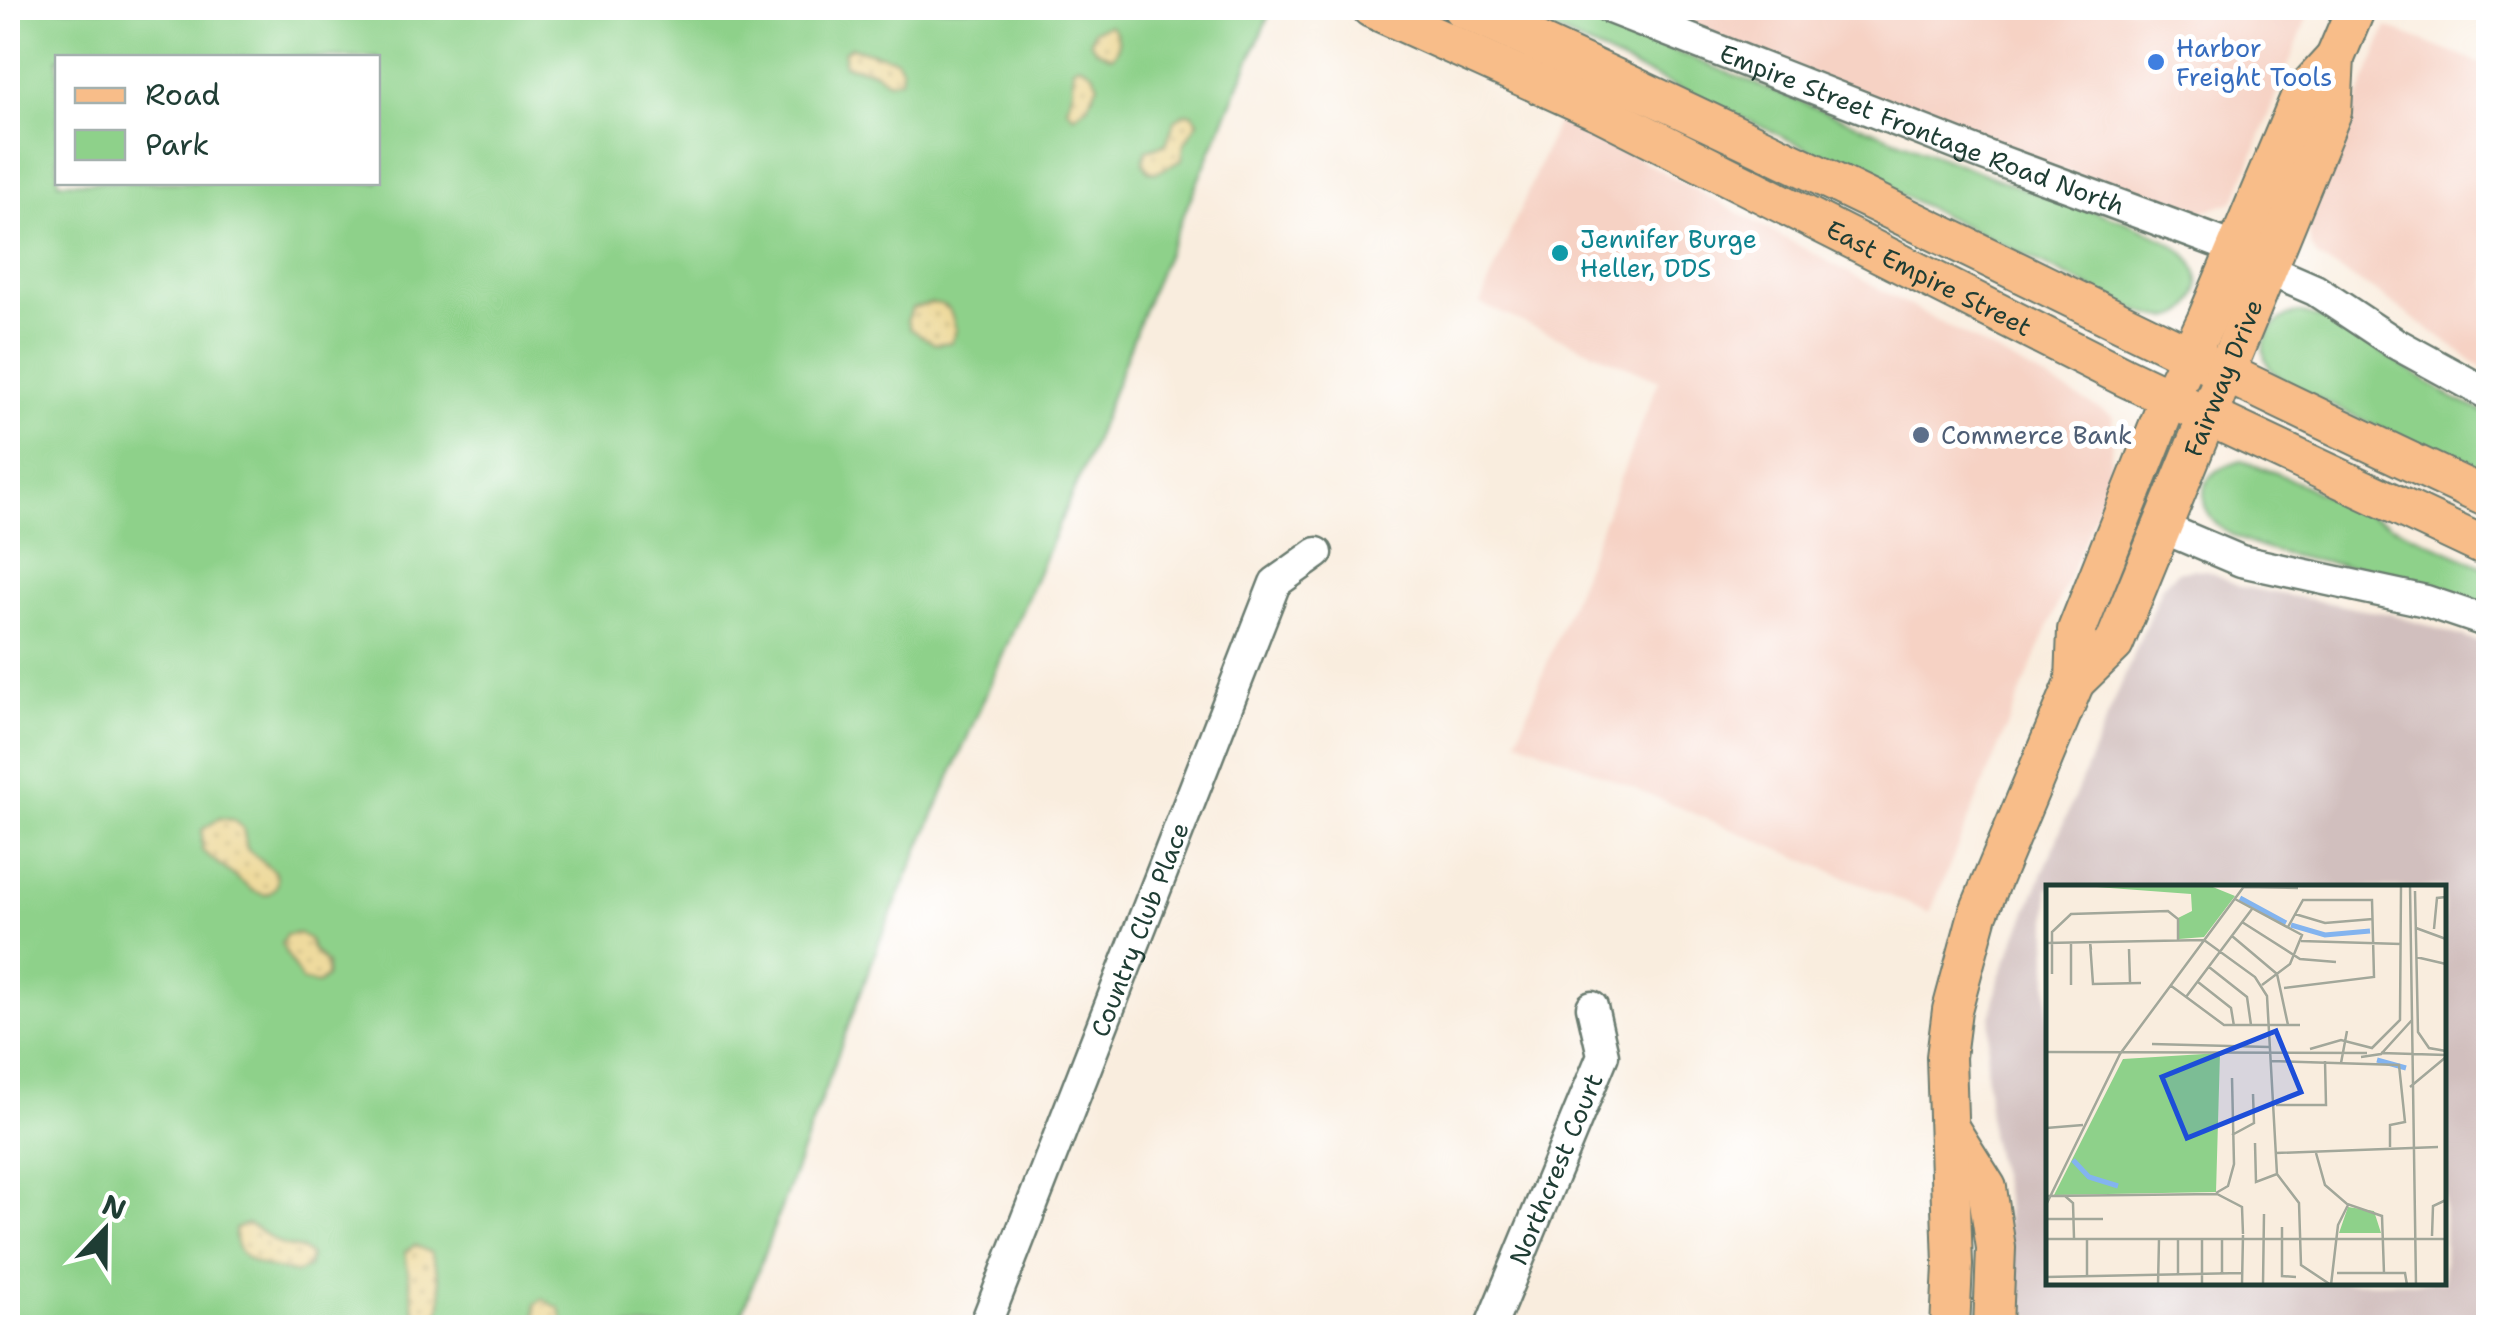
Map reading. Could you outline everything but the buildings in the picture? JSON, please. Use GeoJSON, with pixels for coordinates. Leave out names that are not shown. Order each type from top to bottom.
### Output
{"type":"FeatureCollection","features":[{"type":"Feature","properties":{"kind":"main road","name":"East Empire Street"},"geometry":{"type":"LineString","coordinates":[[1371,8],[1601,112],[2169,399],[2488,548]]}},
{"type":"Feature","properties":{"kind":"main road","name":"East Empire Street"},"geometry":{"type":"LineString","coordinates":[[1462,8],[1578,60],[1965,245],[2190,358],[2488,498]]}},
{"type":"Feature","properties":{"kind":"main road","name":"Fairway Drive"},"geometry":{"type":"LineString","coordinates":[[2075,682],[2114,644],[2332,112],[2335,58],[2356,8]]}},
{"type":"Feature","properties":{"kind":"main road","name":"Fairway Drive"},"geometry":{"type":"LineString","coordinates":[[1950,1328],[1946,1057],[1952,1010],[1978,914],[2075,682],[2077,630],[2169,399],[2301,95],[2335,58]]}},
{"type":"Feature","properties":{"kind":"main road"},"geometry":{"type":"LineString","coordinates":[[1948,1126],[1988,1188],[1996,1261],[1993,1328]]}},
{"type":"Feature","properties":{"kind":"street","name":"Empire Street Frontage Road North"},"geometry":{"type":"LineString","coordinates":[[1610,8],[1984,155],[2237,248]]}},
{"type":"Feature","properties":{"kind":"street"},"geometry":{"type":"LineString","coordinates":[[2269,270],[2315,290],[2395,343],[2488,394]]}},
{"type":"Feature","properties":{"kind":"street"},"geometry":{"type":"LineString","coordinates":[[2161,527],[2241,562],[2426,600],[2488,622]]}},
{"type":"Feature","properties":{"kind":"street","name":"Country Club Place"},"geometry":{"type":"LineString","coordinates":[[984,1328],[1274,583],[1318,553]]}},
{"type":"Feature","properties":{"kind":"street","name":"Northcrest Court"},"geometry":{"type":"LineString","coordinates":[[1490,1328],[1603,1055],[1592,1007]]}},
{"type":"Feature","properties":{"kind":"shaded area"},"geometry":{"type":"Polygon","coordinates":[[[1646,8],[2311,8],[2238,194],[2233,202],[2200,212],[2028,160],[1646,8]]]}},
{"type":"Feature","properties":{"kind":"shaded area"},"geometry":{"type":"Polygon","coordinates":[[[2387,27],[2488,67],[2488,372],[2376,292],[2318,258],[2311,247],[2311,215],[2387,27]]]}},
{"type":"Feature","properties":{"kind":"shaded area"},"geometry":{"type":"Polygon","coordinates":[[[1560,116],[2113,416],[2110,477],[1930,913],[1517,739],[1659,380],[1480,304],[1560,116]]]}},
{"type":"Feature","properties":{"kind":"shaded area"},"geometry":{"type":"Polygon","coordinates":[[[2205,570],[2242,587],[2394,615],[2488,645],[2488,1327],[2011,1328],[2006,1200],[1990,1134],[1986,1069],[1991,1018],[1999,979],[2162,586],[2177,572],[2205,570]]]}},
{"type":"Feature","properties":{"kind":"green space"},"geometry":{"type":"Polygon","coordinates":[[[8,8],[1272,8],[1150,293],[1091,450],[880,940],[737,1327],[8,1328],[8,8]]]}},
{"type":"Feature","properties":{"kind":"green space"},"geometry":{"type":"Polygon","coordinates":[[[1506,8],[1566,8],[1967,167],[2132,225],[2171,244],[2193,263],[2198,283],[2194,302],[2188,310],[2168,318],[2138,311],[1775,133],[1506,8]]]}},
{"type":"Feature","properties":{"kind":"green space"},"geometry":{"type":"Polygon","coordinates":[[[2297,313],[2340,325],[2451,397],[2488,414],[2488,478],[2296,389],[2279,377],[2265,359],[2265,342],[2273,327],[2297,313]]]}},
{"type":"Feature","properties":{"kind":"green space"},"geometry":{"type":"Polygon","coordinates":[[[2242,461],[2488,569],[2488,606],[2394,574],[2281,553],[2225,531],[2208,514],[2205,486],[2217,471],[2242,461]]]}},
{"type":"Feature","properties":{"kind":"sand"},"geometry":{"type":"Polygon","coordinates":[[[1109,25],[1118,41],[1112,57],[1095,49],[1090,41],[1094,30],[1109,25]]]}},
{"type":"Feature","properties":{"kind":"sand"},"geometry":{"type":"Polygon","coordinates":[[[850,47],[896,59],[902,69],[901,79],[888,82],[873,71],[844,65],[844,52],[850,47]]]}},
{"type":"Feature","properties":{"kind":"sand"},"geometry":{"type":"Polygon","coordinates":[[[1079,64],[1093,73],[1098,84],[1087,106],[1074,116],[1067,108],[1073,89],[1073,67],[1079,64]]]}},
{"type":"Feature","properties":{"kind":"sand"},"geometry":{"type":"Polygon","coordinates":[[[1185,113],[1193,114],[1198,122],[1184,144],[1182,160],[1156,173],[1149,171],[1143,163],[1146,150],[1166,144],[1175,120],[1185,113]]]}},
{"type":"Feature","properties":{"kind":"sand"},"geometry":{"type":"Polygon","coordinates":[[[932,303],[943,305],[952,315],[956,331],[951,342],[935,344],[910,329],[907,321],[912,308],[932,303]]]}},
{"type":"Feature","properties":{"kind":"sand"},"geometry":{"type":"Polygon","coordinates":[[[220,818],[233,820],[243,828],[247,849],[276,873],[271,892],[265,895],[253,891],[202,851],[202,830],[220,818]]]}},
{"type":"Feature","properties":{"kind":"sand"},"geometry":{"type":"Polygon","coordinates":[[[298,933],[309,939],[312,949],[327,964],[326,977],[318,984],[302,981],[281,944],[286,935],[298,933]]]}},
{"type":"Feature","properties":{"kind":"sand"},"geometry":{"type":"Polygon","coordinates":[[[247,1224],[278,1243],[306,1252],[310,1256],[308,1267],[296,1273],[245,1257],[235,1241],[235,1229],[247,1224]]]}},
{"type":"Feature","properties":{"kind":"sand"},"geometry":{"type":"Polygon","coordinates":[[[415,1245],[431,1253],[439,1279],[440,1308],[432,1322],[420,1319],[414,1309],[405,1252],[415,1245]]]}},
{"type":"Feature","properties":{"kind":"sand"},"geometry":{"type":"Polygon","coordinates":[[[543,1299],[560,1309],[564,1327],[536,1327],[535,1304],[543,1299]]]}},
{"type":"Feature","properties":{"kind":"place","name":"Harbor Freight Tools"},"geometry":{"type":"Point","coordinates":[2156,62]}},
{"type":"Feature","properties":{"kind":"place","name":"Jennifer Burge Heller, DDS"},"geometry":{"type":"Point","coordinates":[1560,253]}},
{"type":"Feature","properties":{"kind":"place","name":"Commerce Bank"},"geometry":{"type":"Point","coordinates":[1921,435]}}]}
